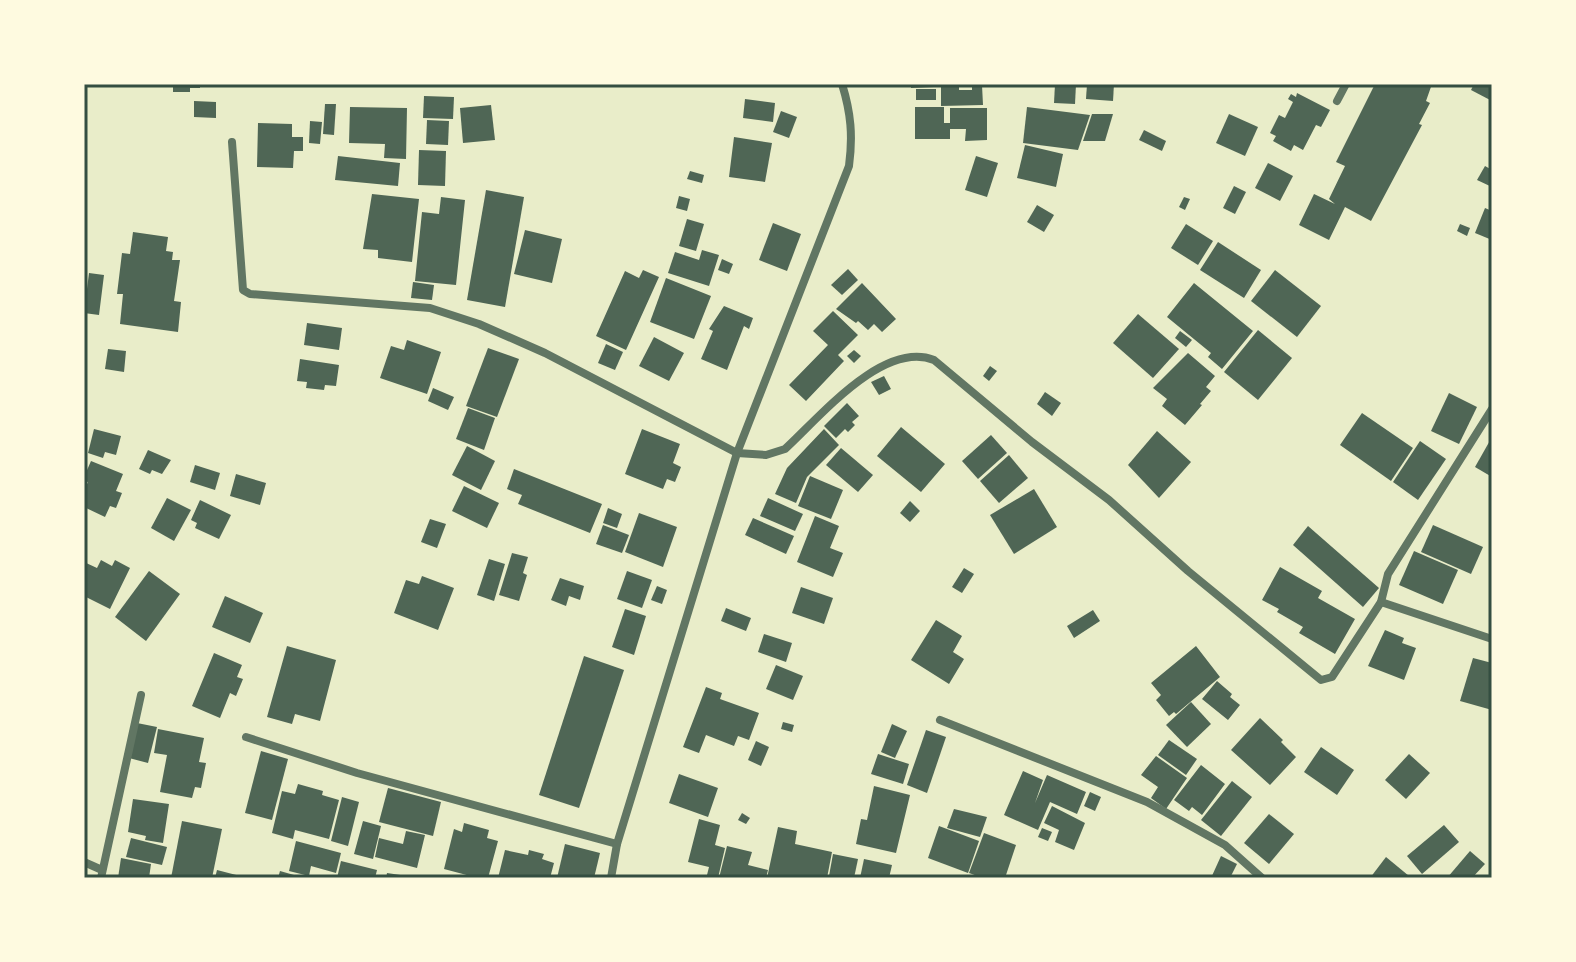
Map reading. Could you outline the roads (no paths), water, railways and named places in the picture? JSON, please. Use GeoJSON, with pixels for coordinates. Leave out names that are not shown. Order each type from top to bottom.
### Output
{"type":"FeatureCollection","features":[{"type":"Feature","properties":{"kind":"street"},"geometry":{"type":"LineString","coordinates":[[611,878],[617,844],[737,453],[849,166],[853,137],[851,110],[842,84]]}},
{"type":"Feature","properties":{"kind":"street"},"geometry":{"type":"LineString","coordinates":[[1337,101],[1346,84]]}},
{"type":"Feature","properties":{"kind":"street"},"geometry":{"type":"LineString","coordinates":[[232,142],[243,290],[258,295],[361,301],[443,312],[545,353],[737,453],[777,454],[881,366],[898,359],[925,357],[934,360],[1032,442],[1109,500],[1317,679],[1332,677],[1381,602],[1388,574],[1492,409]]}},
{"type":"Feature","properties":{"kind":"street"},"geometry":{"type":"LineString","coordinates":[[1381,602],[1492,639]]}},
{"type":"Feature","properties":{"kind":"street"},"geometry":{"type":"LineString","coordinates":[[84,862],[101,874],[141,695]]}},
{"type":"Feature","properties":{"kind":"street"},"geometry":{"type":"LineString","coordinates":[[940,720],[1147,802],[1225,845],[1262,878]]}},
{"type":"Feature","properties":{"kind":"street"},"geometry":{"type":"LineString","coordinates":[[246,737],[357,773],[617,844]]}}]}
